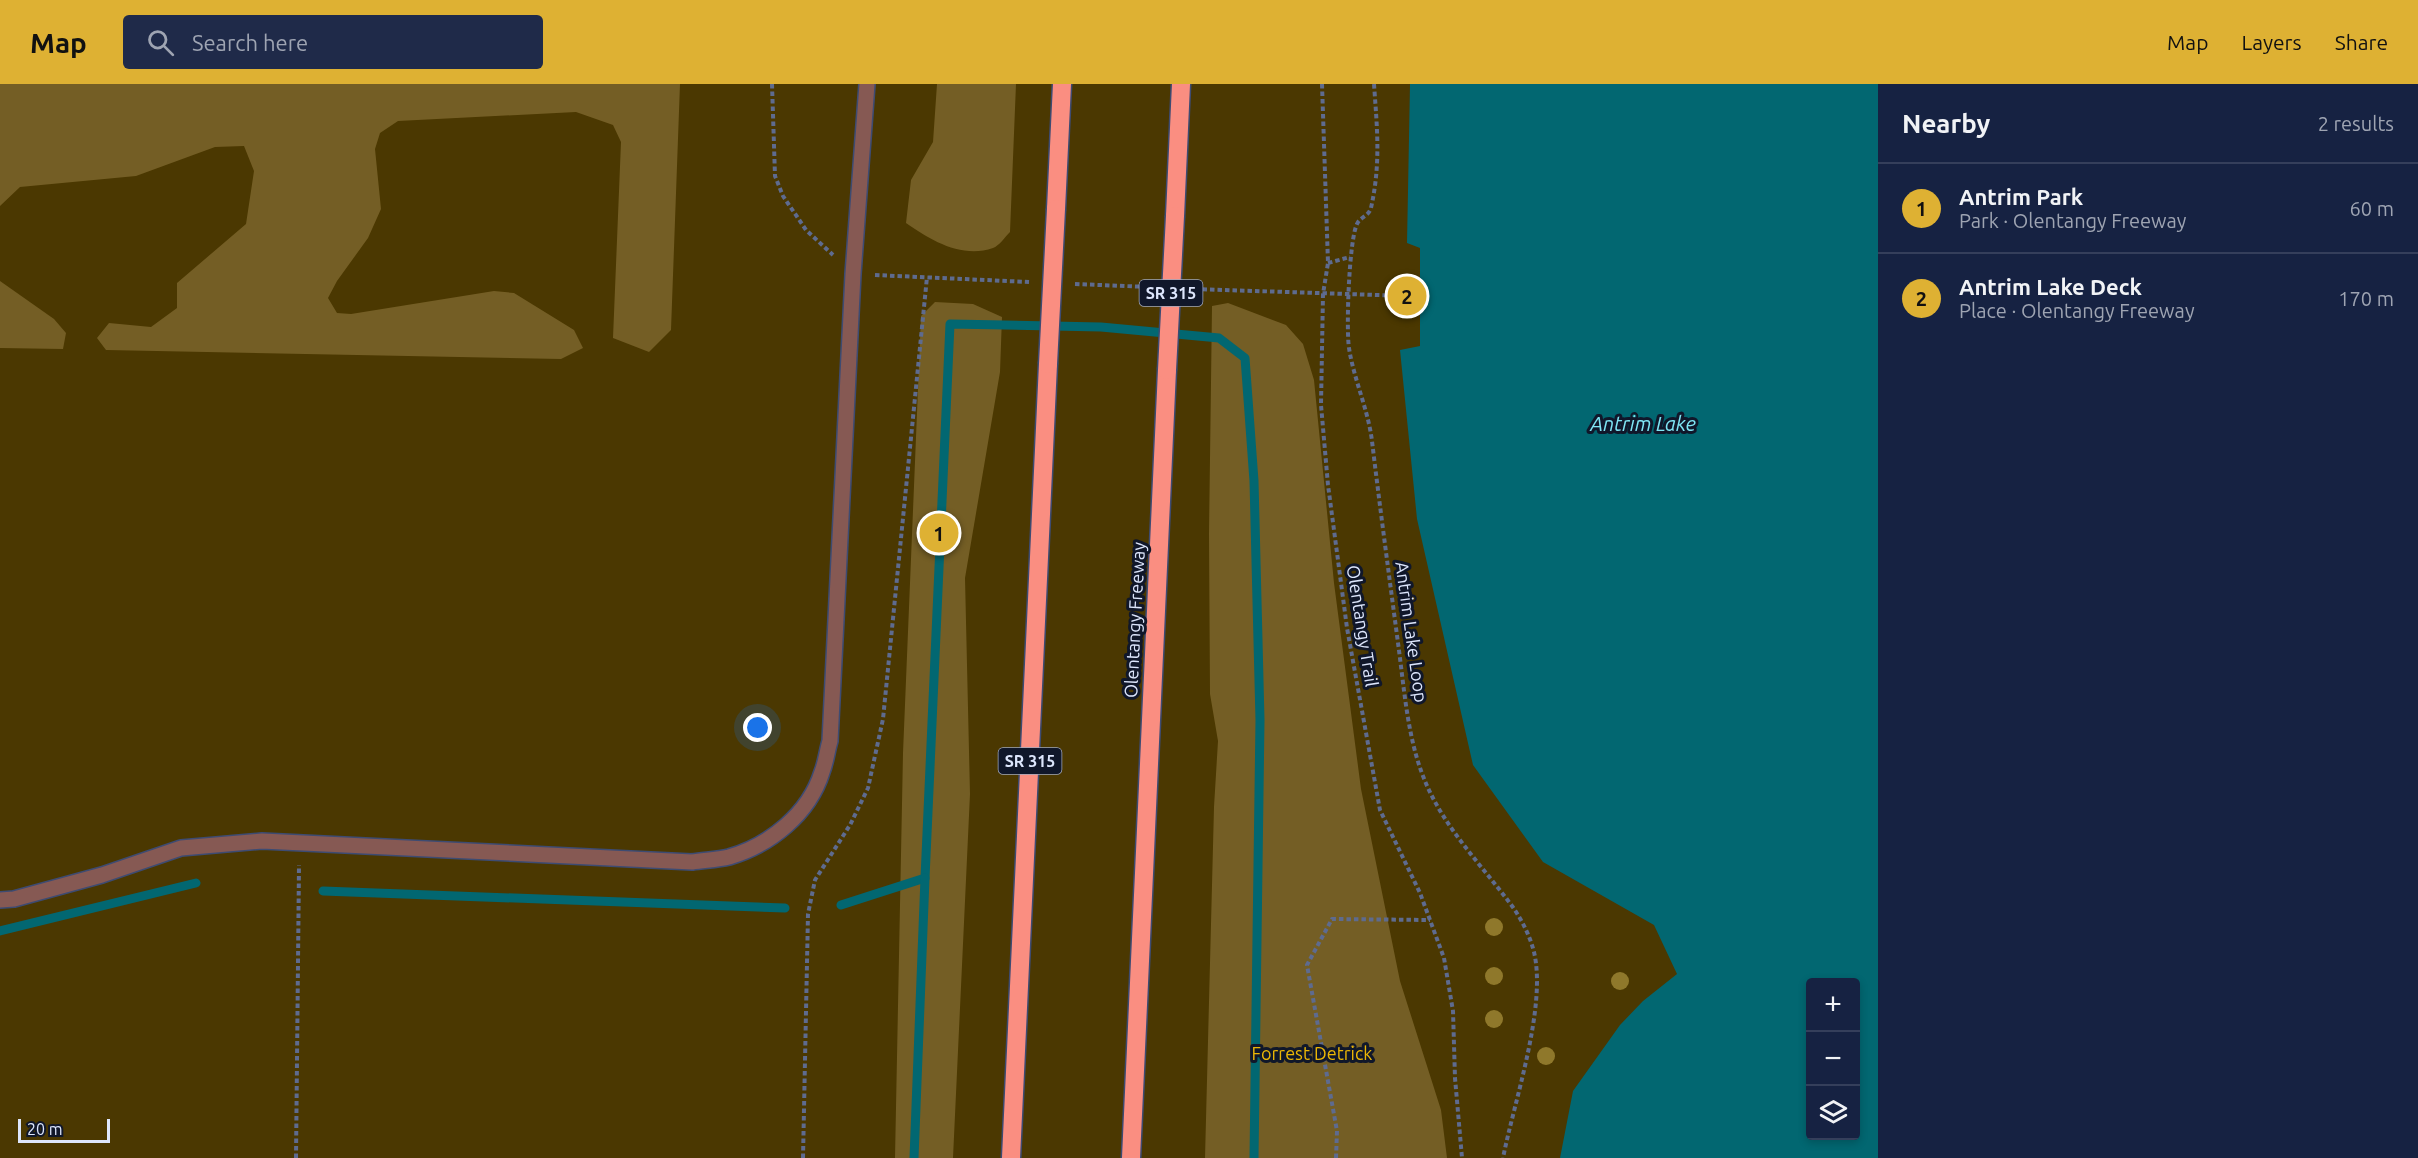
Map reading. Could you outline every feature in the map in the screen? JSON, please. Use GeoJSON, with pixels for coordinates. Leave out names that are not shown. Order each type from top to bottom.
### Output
{"type":"FeatureCollection","features":[{"type":"Feature","properties":{"kind":"highway","name":"SR 315"},"geometry":{"type":"LineString","coordinates":[[1011,1158],[1062,84]]}},
{"type":"Feature","properties":{"kind":"highway","name":"Olentangy Freeway"},"geometry":{"type":"LineString","coordinates":[[1131,1158],[1181,84]]}},
{"type":"Feature","properties":{"kind":"lane"},"geometry":{"type":"LineString","coordinates":[[0,900],[102,875],[181,848],[262,841],[692,862],[728,857],[764,843],[784,828],[810,797],[822,773],[830,741],[854,274],[867,84]]}},
{"type":"Feature","properties":{"kind":"path"},"geometry":{"type":"LineString","coordinates":[[772,84],[775,176],[783,196],[806,230],[854,274],[1031,282]]}},
{"type":"Feature","properties":{"kind":"path","name":"Olentangy Trail"},"geometry":{"type":"LineString","coordinates":[[1322,84],[1328,263],[1323,294],[1321,405],[1328,485],[1347,628],[1380,810],[1430,920],[1444,958],[1453,1011],[1455,1078],[1462,1158]]}},
{"type":"Feature","properties":{"kind":"path","name":"Antrim Lake Loop"},"geometry":{"type":"LineString","coordinates":[[1374,84],[1379,156],[1370,212],[1357,223],[1350,257],[1348,344],[1355,380],[1365,403],[1372,438],[1403,680],[1414,744],[1423,777],[1450,827],[1514,908],[1526,929],[1534,954],[1536,989],[1532,1032],[1503,1158]]}},
{"type":"Feature","properties":{"kind":"path"},"geometry":{"type":"LineString","coordinates":[[1328,263],[1350,257]]}},
{"type":"Feature","properties":{"kind":"path"},"geometry":{"type":"LineString","coordinates":[[803,1158],[808,914],[815,880],[850,825],[868,788],[883,719],[927,277]]}},
{"type":"Feature","properties":{"kind":"path"},"geometry":{"type":"LineString","coordinates":[[1066,284],[1160,288]]}},
{"type":"Feature","properties":{"kind":"path"},"geometry":{"type":"LineString","coordinates":[[1183,289],[1407,296]]}},
{"type":"Feature","properties":{"kind":"path"},"geometry":{"type":"LineString","coordinates":[[296,1158],[300,843]]}},
{"type":"Feature","properties":{"kind":"path"},"geometry":{"type":"LineString","coordinates":[[1336,1158],[1336,1131],[1307,965],[1332,919],[1430,920]]}},
{"type":"Feature","properties":{"kind":"green space"},"geometry":{"type":"Polygon","coordinates":[[[0,84],[1878,84],[1878,1158],[0,1158],[0,84]]]}},
{"type":"Feature","properties":{"kind":"green space"},"geometry":{"type":"Polygon","coordinates":[[[0,84],[680,84],[671,330],[649,352],[613,338],[621,142],[613,125],[576,112],[398,121],[380,133],[375,149],[381,209],[368,238],[337,281],[328,298],[337,313],[351,314],[494,291],[514,293],[574,330],[583,348],[561,359],[106,350],[97,338],[109,323],[151,327],[177,308],[177,283],[246,224],[254,171],[244,146],[215,147],[136,176],[20,187],[0,206],[0,84]]]}},
{"type":"Feature","properties":{"kind":"green space"},"geometry":{"type":"Polygon","coordinates":[[[937,84],[1016,84],[1010,232],[993,248],[970,251],[947,246],[925,236],[906,223],[911,180],[933,142],[937,84]]]}},
{"type":"Feature","properties":{"kind":"green space"},"geometry":{"type":"Polygon","coordinates":[[[0,281],[54,319],[66,333],[63,349],[0,348],[0,281]]]}},
{"type":"Feature","properties":{"kind":"green space"},"geometry":{"type":"Polygon","coordinates":[[[935,302],[973,304],[1002,317],[1000,372],[965,578],[970,794],[953,1158],[895,1158],[903,753],[921,316],[935,302]]]}},
{"type":"Feature","properties":{"kind":"green space","name":"Forrest Detrick"},"geometry":{"type":"Polygon","coordinates":[[[1228,303],[1286,325],[1303,344],[1314,380],[1334,583],[1361,789],[1400,981],[1441,1110],[1447,1158],[1205,1158],[1214,807],[1218,741],[1210,694],[1209,534],[1212,306],[1228,303]]]}},
{"type":"Feature","properties":{"kind":"water","name":"Antrim Lake"},"geometry":{"type":"Polygon","coordinates":[[[1410,84],[1878,84],[1878,1158],[1560,1158],[1573,1091],[1620,1025],[1643,1001],[1677,974],[1654,925],[1543,862],[1473,765],[1417,519],[1400,350],[1420,346],[1420,248],[1407,243],[1410,84]]]}},
{"type":"Feature","properties":{"kind":"waterway"},"geometry":{"type":"LineString","coordinates":[[841,905],[925,878],[950,324],[1101,327],[1219,338],[1245,358],[1254,481],[1260,720],[1254,1158]]}},
{"type":"Feature","properties":{"kind":"waterway"},"geometry":{"type":"LineString","coordinates":[[914,1158],[925,878]]}},
{"type":"Feature","properties":{"kind":"waterway"},"geometry":{"type":"LineString","coordinates":[[0,931],[196,883]]}},
{"type":"Feature","properties":{"kind":"waterway"},"geometry":{"type":"LineString","coordinates":[[323,891],[785,908]]}},
{"type":"Feature","properties":{"kind":"place","name":"Antrim Lake Deck"},"geometry":{"type":"Point","coordinates":[1407,296]}},
{"type":"Feature","properties":{"kind":"place","name":"Antrim Park"},"geometry":{"type":"Point","coordinates":[939,533]}}]}
